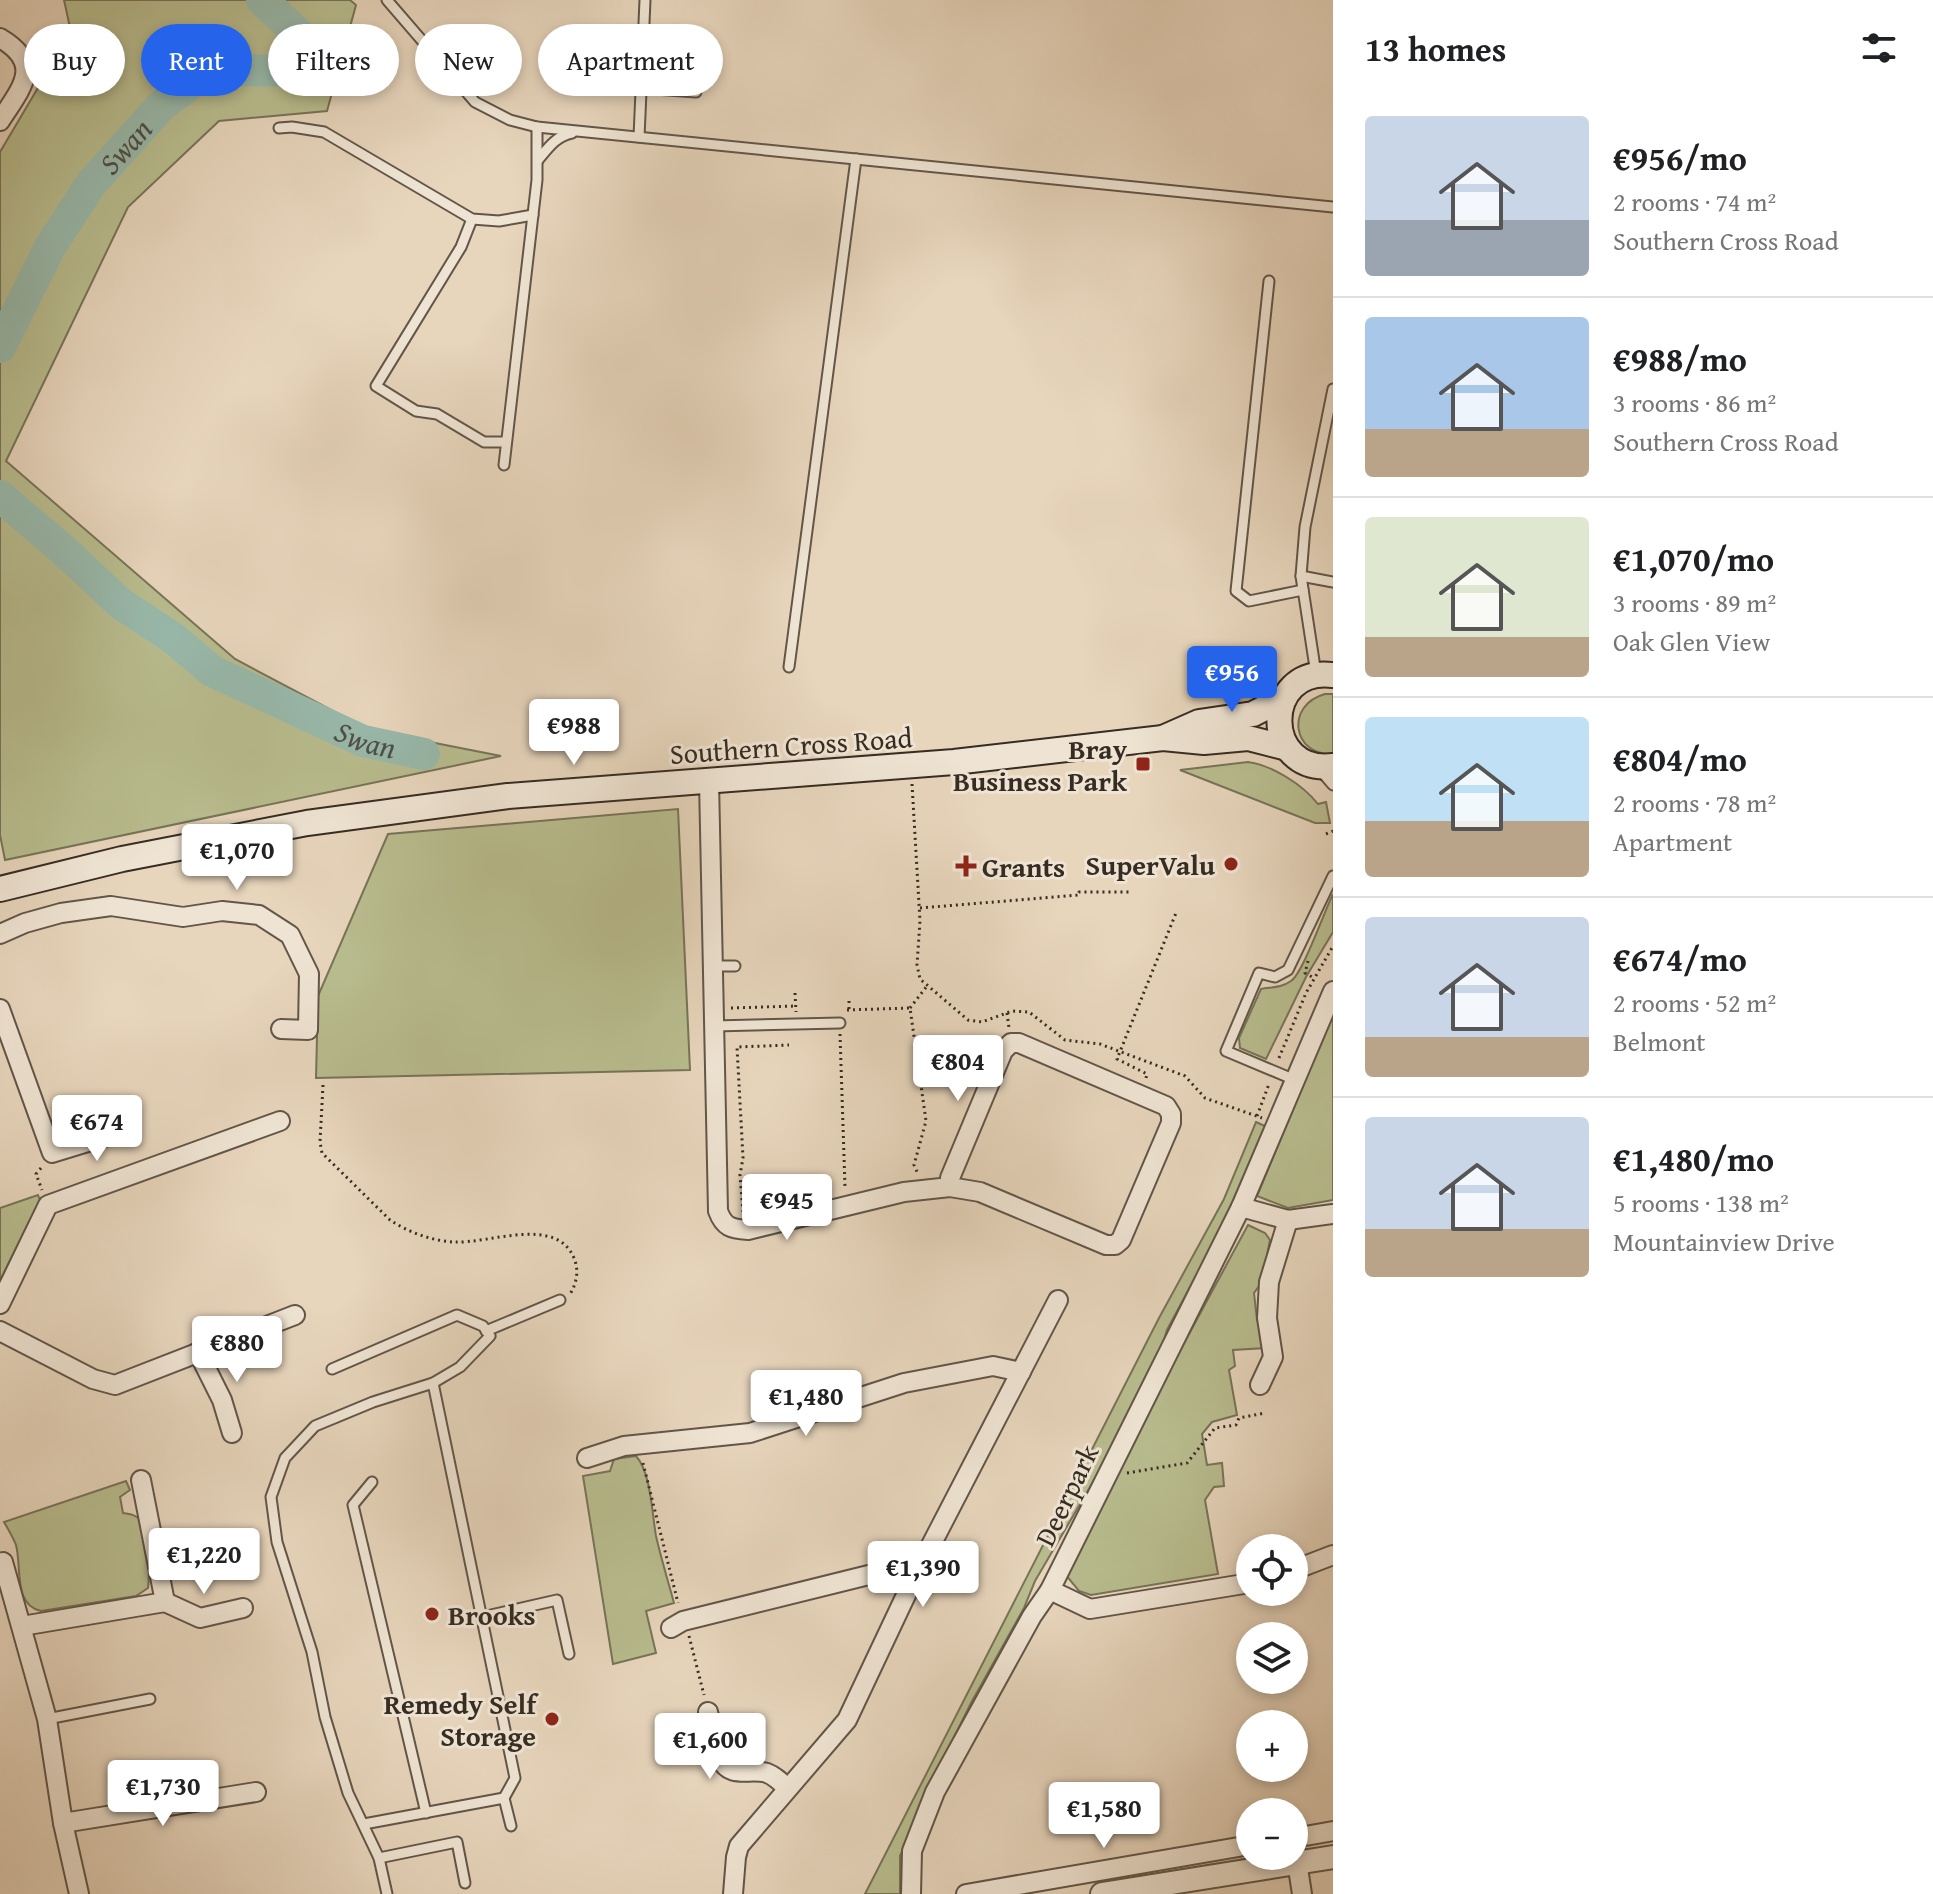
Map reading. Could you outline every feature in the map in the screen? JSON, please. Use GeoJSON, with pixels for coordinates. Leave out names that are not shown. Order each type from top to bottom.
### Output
{"type":"FeatureCollection","features":[{"type":"Feature","properties":{"kind":"main road","name":"Southern Cross Road"},"geometry":{"type":"LineString","coordinates":[[1163,738],[1199,722],[1253,714],[1284,698],[1299,682],[1325,675]]}},
{"type":"Feature","properties":{"kind":"main road"},"geometry":{"type":"LineString","coordinates":[[1284,698],[1279,711],[1279,726],[1287,748]]}},
{"type":"Feature","properties":{"kind":"main road","name":"Southern Cross Road"},"geometry":{"type":"LineString","coordinates":[[0,889],[122,859],[374,813],[508,796],[911,765],[1163,738],[1204,742],[1248,738],[1287,748],[1300,760],[1328,772]]}},
{"type":"Feature","properties":{"kind":"street"},"geometry":{"type":"LineString","coordinates":[[0,38],[21,54],[27,65],[25,80],[0,121]]}},
{"type":"Feature","properties":{"kind":"street"},"geometry":{"type":"LineString","coordinates":[[709,781],[718,1211],[722,1223],[732,1229],[748,1230],[922,1189],[950,1187],[980,1192],[1106,1245],[1115,1245],[1121,1240],[1171,1123],[1171,1114],[1166,1106],[1019,1043],[1011,1043],[1003,1051],[950,1178],[950,1187]]}},
{"type":"Feature","properties":{"kind":"street"},"geometry":{"type":"LineString","coordinates":[[0,934],[61,913],[111,906],[183,917],[222,911],[259,915],[290,935],[309,974],[308,1030],[281,1029]]}},
{"type":"Feature","properties":{"kind":"street","name":"Deerpark"},"geometry":{"type":"LineString","coordinates":[[911,1894],[912,1851],[935,1792],[1032,1616],[1050,1590],[1241,1207],[1331,997]]}},
{"type":"Feature","properties":{"kind":"street"},"geometry":{"type":"LineString","coordinates":[[0,1009],[52,1153],[114,1134]]}},
{"type":"Feature","properties":{"kind":"street"},"geometry":{"type":"LineString","coordinates":[[0,1304],[48,1205],[280,1121]]}},
{"type":"Feature","properties":{"kind":"street"},"geometry":{"type":"LineString","coordinates":[[1241,1207],[1288,1220],[1333,1214]]}},
{"type":"Feature","properties":{"kind":"street"},"geometry":{"type":"LineString","coordinates":[[1260,1385],[1273,1357],[1267,1318],[1269,1282],[1288,1220]]}},
{"type":"Feature","properties":{"kind":"street"},"geometry":{"type":"LineString","coordinates":[[733,1894],[739,1846],[847,1720],[915,1576],[1058,1300]]}},
{"type":"Feature","properties":{"kind":"street"},"geometry":{"type":"LineString","coordinates":[[0,1331],[93,1379],[115,1385],[295,1315]]}},
{"type":"Feature","properties":{"kind":"street"},"geometry":{"type":"LineString","coordinates":[[198,1352],[222,1400],[232,1433]]}},
{"type":"Feature","properties":{"kind":"street"},"geometry":{"type":"LineString","coordinates":[[587,1458],[634,1445],[750,1433],[904,1383],[963,1371],[993,1366],[1021,1372]]}},
{"type":"Feature","properties":{"kind":"street"},"geometry":{"type":"LineString","coordinates":[[141,1480],[165,1602]]}},
{"type":"Feature","properties":{"kind":"street"},"geometry":{"type":"LineString","coordinates":[[1308,1565],[1333,1555]]}},
{"type":"Feature","properties":{"kind":"street"},"geometry":{"type":"LineString","coordinates":[[3,1562],[47,1719],[63,1823],[79,1894]]}},
{"type":"Feature","properties":{"kind":"street"},"geometry":{"type":"LineString","coordinates":[[677,1625],[901,1567],[915,1576]]}},
{"type":"Feature","properties":{"kind":"street"},"geometry":{"type":"LineString","coordinates":[[1050,1590],[1090,1609],[1236,1585]]}},
{"type":"Feature","properties":{"kind":"street"},"geometry":{"type":"LineString","coordinates":[[22,1626],[165,1602],[200,1618],[243,1608]]}},
{"type":"Feature","properties":{"kind":"street"},"geometry":{"type":"LineString","coordinates":[[708,1712],[720,1759],[728,1769],[765,1772],[787,1788]]}},
{"type":"Feature","properties":{"kind":"street"},"geometry":{"type":"LineString","coordinates":[[63,1823],[256,1792]]}},
{"type":"Feature","properties":{"kind":"street"},"geometry":{"type":"LineString","coordinates":[[1308,1842],[1333,1831]]}},
{"type":"Feature","properties":{"kind":"street"},"geometry":{"type":"LineString","coordinates":[[1100,1887],[1236,1849]]}},
{"type":"Feature","properties":{"kind":"street"},"geometry":{"type":"LineString","coordinates":[[1308,1850],[1333,1857]]}},
{"type":"Feature","properties":{"kind":"street"},"geometry":{"type":"LineString","coordinates":[[966,1894],[1100,1887],[1236,1859]]}},
{"type":"Feature","properties":{"kind":"street"},"geometry":{"type":"LineString","coordinates":[[1298,1870],[1302,1894]]}},
{"type":"Feature","properties":{"kind":"lane"},"geometry":{"type":"LineString","coordinates":[[387,0],[475,102],[510,120],[537,127],[1333,207]]}},
{"type":"Feature","properties":{"kind":"lane"},"geometry":{"type":"LineString","coordinates":[[644,24],[645,0]]}},
{"type":"Feature","properties":{"kind":"lane"},"geometry":{"type":"LineString","coordinates":[[639,137],[641,96]]}},
{"type":"Feature","properties":{"kind":"lane"},"geometry":{"type":"LineString","coordinates":[[504,465],[533,215],[538,160],[537,127]]}},
{"type":"Feature","properties":{"kind":"lane"},"geometry":{"type":"LineString","coordinates":[[279,128],[324,132],[472,219],[499,221],[533,215]]}},
{"type":"Feature","properties":{"kind":"lane"},"geometry":{"type":"LineString","coordinates":[[538,160],[563,135],[581,131]]}},
{"type":"Feature","properties":{"kind":"lane"},"geometry":{"type":"LineString","coordinates":[[789,667],[856,159]]}},
{"type":"Feature","properties":{"kind":"lane"},"geometry":{"type":"LineString","coordinates":[[472,219],[461,247],[376,386],[416,411],[437,414],[484,442],[506,442]]}},
{"type":"Feature","properties":{"kind":"lane"},"geometry":{"type":"LineString","coordinates":[[1269,281],[1236,591],[1249,601],[1303,590]]}},
{"type":"Feature","properties":{"kind":"lane"},"geometry":{"type":"LineString","coordinates":[[1325,675],[1301,576],[1305,527],[1333,389]]}},
{"type":"Feature","properties":{"kind":"lane"},"geometry":{"type":"LineString","coordinates":[[1301,576],[1333,582]]}},
{"type":"Feature","properties":{"kind":"lane"},"geometry":{"type":"LineString","coordinates":[[1295,1080],[1226,1051],[1259,973],[1275,977],[1288,970],[1333,876]]}},
{"type":"Feature","properties":{"kind":"lane"},"geometry":{"type":"LineString","coordinates":[[713,966],[735,966]]}},
{"type":"Feature","properties":{"kind":"lane"},"geometry":{"type":"LineString","coordinates":[[714,1026],[840,1023]]}},
{"type":"Feature","properties":{"kind":"lane"},"geometry":{"type":"LineString","coordinates":[[486,1331],[560,1300]]}},
{"type":"Feature","properties":{"kind":"lane"},"geometry":{"type":"LineString","coordinates":[[332,1369],[457,1315],[483,1326],[490,1336],[460,1367],[433,1383],[373,1402],[315,1426],[285,1458],[271,1497],[277,1542],[312,1652],[325,1717],[348,1793],[379,1858],[387,1894]]}},
{"type":"Feature","properties":{"kind":"lane"},"geometry":{"type":"LineString","coordinates":[[433,1383],[515,1778],[504,1798],[511,1826]]}},
{"type":"Feature","properties":{"kind":"lane"},"geometry":{"type":"LineString","coordinates":[[372,1482],[353,1505],[426,1813]]}},
{"type":"Feature","properties":{"kind":"lane"},"geometry":{"type":"LineString","coordinates":[[482,1617],[557,1600],[569,1654]]}},
{"type":"Feature","properties":{"kind":"lane"},"geometry":{"type":"LineString","coordinates":[[47,1719],[150,1699]]}},
{"type":"Feature","properties":{"kind":"lane"},"geometry":{"type":"LineString","coordinates":[[364,1824],[504,1798]]}},
{"type":"Feature","properties":{"kind":"lane"},"geometry":{"type":"LineString","coordinates":[[379,1858],[457,1842],[465,1883]]}},
{"type":"Feature","properties":{"kind":"path"},"geometry":{"type":"LineString","coordinates":[[911,765],[919,908],[917,965],[920,979],[968,1020],[982,1022],[1012,1011],[1029,1012],[1065,1040],[1100,1044],[1185,1076],[1205,1098],[1257,1116],[1296,1014],[1333,946]]}},
{"type":"Feature","properties":{"kind":"path"},"geometry":{"type":"LineString","coordinates":[[1326,834],[1333,831]]}},
{"type":"Feature","properties":{"kind":"path"},"geometry":{"type":"LineString","coordinates":[[919,908],[1079,895],[1079,892],[1132,892]]}},
{"type":"Feature","properties":{"kind":"path"},"geometry":{"type":"LineString","coordinates":[[1140,1095],[1147,1074],[1117,1059],[1176,913]]}},
{"type":"Feature","properties":{"kind":"path"},"geometry":{"type":"LineString","coordinates":[[1305,959],[1309,961],[1305,973],[1314,978]]}},
{"type":"Feature","properties":{"kind":"path"},"geometry":{"type":"LineString","coordinates":[[922,1189],[914,1165],[926,1121],[910,1008],[927,986]]}},
{"type":"Feature","properties":{"kind":"path"},"geometry":{"type":"LineString","coordinates":[[730,1008],[795,1009],[795,993]]}},
{"type":"Feature","properties":{"kind":"path"},"geometry":{"type":"LineString","coordinates":[[849,1001],[849,1010]]}},
{"type":"Feature","properties":{"kind":"path"},"geometry":{"type":"LineString","coordinates":[[845,1196],[840,1011],[910,1008]]}},
{"type":"Feature","properties":{"kind":"path"},"geometry":{"type":"LineString","coordinates":[[743,1220],[737,1047],[789,1045]]}},
{"type":"Feature","properties":{"kind":"path"},"geometry":{"type":"LineString","coordinates":[[323,1085],[322,1153],[390,1220],[402,1228],[438,1240],[457,1242],[545,1234],[565,1243],[575,1260],[577,1276],[572,1292],[560,1300]]}},
{"type":"Feature","properties":{"kind":"path"},"geometry":{"type":"LineString","coordinates":[[48,1205],[36,1174],[52,1153]]}},
{"type":"Feature","properties":{"kind":"path"},"geometry":{"type":"LineString","coordinates":[[1111,1466],[1128,1474],[1187,1463],[1215,1428],[1236,1425],[1239,1418],[1265,1413]]}},
{"type":"Feature","properties":{"kind":"path"},"geometry":{"type":"LineString","coordinates":[[634,1445],[649,1477],[677,1625],[708,1712]]}},
{"type":"Feature","properties":{"kind":"green space"},"geometry":{"type":"Polygon","coordinates":[[[64,0],[350,0],[356,5],[351,24],[268,24],[268,96],[331,96],[327,111],[219,121],[128,207],[6,461],[235,659],[369,730],[501,756],[5,860],[0,835],[0,152],[33,96],[125,96],[125,24],[69,24],[64,0]]]}},
{"type":"Feature","properties":{"kind":"green space"},"geometry":{"type":"Polygon","coordinates":[[[1325,694],[1333,694],[1333,754],[1309,747],[1299,729],[1299,718],[1304,708],[1325,694]]]}},
{"type":"Feature","properties":{"kind":"green space"},"geometry":{"type":"Polygon","coordinates":[[[1248,762],[1286,777],[1318,804],[1326,802],[1330,823],[1315,823],[1180,770],[1248,762]]]}},
{"type":"Feature","properties":{"kind":"green space"},"geometry":{"type":"Polygon","coordinates":[[[678,809],[690,1070],[316,1078],[318,996],[388,834],[678,809]]]}},
{"type":"Feature","properties":{"kind":"green space"},"geometry":{"type":"Polygon","coordinates":[[[1333,894],[1333,932],[1306,977],[1266,1059],[1240,1048],[1239,1038],[1261,989],[1284,985],[1296,976],[1333,894]]]}},
{"type":"Feature","properties":{"kind":"green space"},"geometry":{"type":"Polygon","coordinates":[[[1333,1019],[1333,1200],[1288,1208],[1257,1196],[1333,1019]]]}},
{"type":"Feature","properties":{"kind":"green space"},"geometry":{"type":"Polygon","coordinates":[[[1256,1122],[1265,1126],[1220,1231],[1167,1330],[1151,1383],[1035,1581],[1024,1608],[971,1703],[929,1788],[900,1856],[900,1894],[865,1894],[1159,1318],[1224,1199],[1256,1122]]]}},
{"type":"Feature","properties":{"kind":"green space"},"geometry":{"type":"Polygon","coordinates":[[[38,1195],[42,1206],[30,1220],[0,1281],[0,1208],[38,1195]]]}},
{"type":"Feature","properties":{"kind":"green space"},"geometry":{"type":"Polygon","coordinates":[[[1248,1225],[1265,1233],[1270,1240],[1262,1282],[1254,1293],[1257,1320],[1265,1334],[1266,1348],[1233,1350],[1235,1366],[1229,1370],[1237,1415],[1212,1422],[1202,1434],[1207,1465],[1222,1463],[1224,1486],[1214,1487],[1205,1500],[1218,1574],[1091,1595],[1079,1591],[1065,1574],[1248,1225]]]}},
{"type":"Feature","properties":{"kind":"green space"},"geometry":{"type":"Polygon","coordinates":[[[636,1456],[648,1483],[656,1536],[674,1603],[646,1611],[656,1653],[613,1664],[583,1476],[610,1471],[614,1459],[636,1456]]]}},
{"type":"Feature","properties":{"kind":"green space"},"geometry":{"type":"Polygon","coordinates":[[[126,1481],[130,1490],[120,1497],[123,1513],[137,1517],[143,1527],[148,1554],[148,1588],[136,1596],[41,1611],[32,1607],[22,1594],[16,1545],[4,1522],[126,1481]]]}},
{"type":"Feature","properties":{"kind":"waterway","name":"Swan"},"geometry":{"type":"LineString","coordinates":[[0,347],[50,247],[91,184],[161,106],[209,70],[292,71],[302,37],[262,0]]}},
{"type":"Feature","properties":{"kind":"waterway","name":"Swan"},"geometry":{"type":"LineString","coordinates":[[0,496],[121,604],[173,638],[212,671],[363,741],[424,754]]}},
{"type":"Feature","properties":{"kind":"place","name":"Bray Business Park"},"geometry":{"type":"Point","coordinates":[1143,764]}},
{"type":"Feature","properties":{"kind":"place","name":"SuperValu"},"geometry":{"type":"Point","coordinates":[1231,864]}},
{"type":"Feature","properties":{"kind":"place","name":"Grants"},"geometry":{"type":"Point","coordinates":[966,866]}},
{"type":"Feature","properties":{"kind":"place","name":"Brooks"},"geometry":{"type":"Point","coordinates":[432,1614]}},
{"type":"Feature","properties":{"kind":"place","name":"Remedy Self Storage"},"geometry":{"type":"Point","coordinates":[552,1719]}}]}
